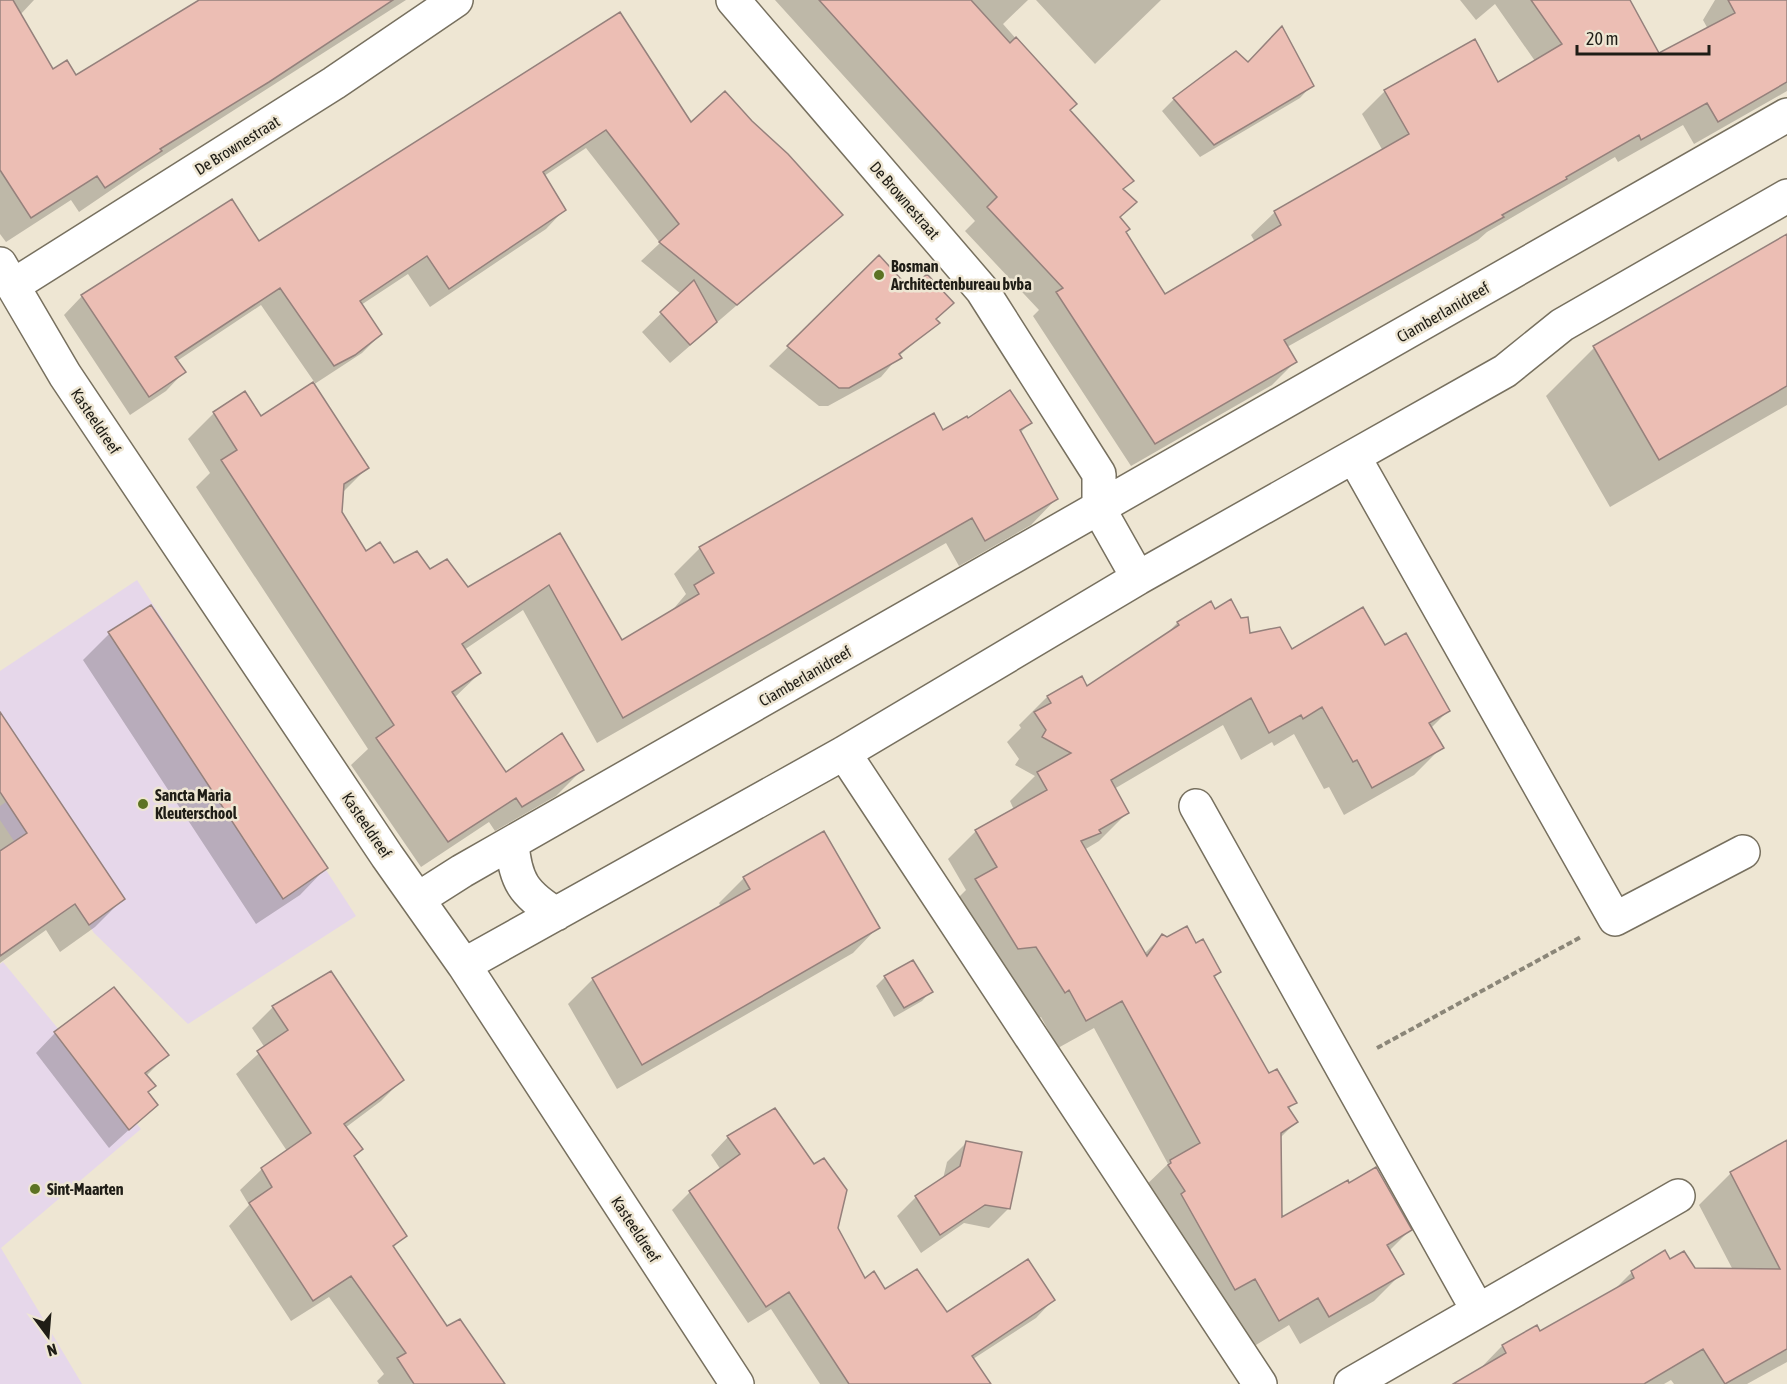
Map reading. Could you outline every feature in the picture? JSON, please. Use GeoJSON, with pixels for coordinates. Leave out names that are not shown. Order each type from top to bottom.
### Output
{"type":"FeatureCollection","features":[{"type":"Feature","properties":{"kind":"street","name":"De Brownestraat"},"geometry":{"type":"LineString","coordinates":[[7,274],[324,90],[456,0]]}},
{"type":"Feature","properties":{"kind":"street","name":"De Brownestraat"},"geometry":{"type":"LineString","coordinates":[[733,0],[982,290],[1099,474],[1099,509]]}},
{"type":"Feature","properties":{"kind":"street","name":"Ciamberlanidreef"},"geometry":{"type":"LineString","coordinates":[[418,899],[512,843],[1787,115]]}},
{"type":"Feature","properties":{"kind":"street"},"geometry":{"type":"LineString","coordinates":[[464,965],[844,753],[1138,578],[1505,371],[1562,325],[1787,196]]}},
{"type":"Feature","properties":{"kind":"street","name":"Kasteeldreef"},"geometry":{"type":"LineString","coordinates":[[7,274],[65,375],[464,965],[737,1384]]}},
{"type":"Feature","properties":{"kind":"street"},"geometry":{"type":"LineString","coordinates":[[1354,457],[1615,919],[1743,852]]}},
{"type":"Feature","properties":{"kind":"street"},"geometry":{"type":"LineString","coordinates":[[1099,509],[1138,578]]}},
{"type":"Feature","properties":{"kind":"street"},"geometry":{"type":"LineString","coordinates":[[844,753],[1260,1384]]}},
{"type":"Feature","properties":{"kind":"street"},"geometry":{"type":"LineString","coordinates":[[1196,806],[1477,1309]]}},
{"type":"Feature","properties":{"kind":"street"},"geometry":{"type":"LineString","coordinates":[[512,843],[514,866],[525,891],[556,914]]}},
{"type":"Feature","properties":{"kind":"street"},"geometry":{"type":"LineString","coordinates":[[1351,1384],[1477,1309],[1678,1196]]}},
{"type":"Feature","properties":{"kind":"path"},"geometry":{"type":"LineString","coordinates":[[1342,1067],[1615,919]]}},
{"type":"Feature","properties":{"kind":"shaded area","name":"Sancta Maria Kleuterschool"},"geometry":{"type":"Polygon","coordinates":[[[137,580],[356,916],[188,1024],[94,933],[75,904],[0,956],[0,850],[14,841],[0,820],[0,806],[6,802],[0,792],[0,671],[137,580]]]}},
{"type":"Feature","properties":{"kind":"shaded area","name":"Sint-Maarten"},"geometry":{"type":"Polygon","coordinates":[[[3,962],[141,1129],[1,1248],[82,1384],[0,1384],[0,964],[3,962]]]}},
{"type":"Feature","properties":{"kind":"building"},"geometry":{"type":"Polygon","coordinates":[[[0,0],[13,0],[53,69],[67,60],[76,75],[199,0],[393,0],[269,82],[160,149],[162,151],[105,188],[97,176],[31,218],[0,170],[0,0]]]}},
{"type":"Feature","properties":{"kind":"building"},"geometry":{"type":"Polygon","coordinates":[[[819,0],[971,0],[1010,43],[1016,37],[1077,104],[1070,110],[1134,181],[1123,189],[1137,202],[1120,217],[1130,229],[1126,232],[1165,294],[1281,225],[1274,211],[1409,134],[1384,90],[1475,39],[1498,82],[1562,44],[1531,0],[1630,0],[1659,53],[1735,13],[1728,0],[1787,0],[1787,82],[1718,122],[1707,103],[1641,140],[1639,135],[1502,215],[1504,217],[1284,340],[1297,362],[1155,444],[1056,292],[1063,288],[987,207],[997,197],[819,0]]]}},
{"type":"Feature","properties":{"kind":"building"},"geometry":{"type":"Polygon","coordinates":[[[620,12],[691,122],[725,91],[752,121],[788,154],[843,215],[737,305],[659,242],[679,224],[606,130],[543,172],[566,210],[449,289],[427,256],[360,301],[382,334],[355,355],[334,366],[280,288],[175,357],[186,372],[149,397],[81,295],[232,199],[259,241],[620,12]]]}},
{"type":"Feature","properties":{"kind":"building"},"geometry":{"type":"Polygon","coordinates":[[[1282,26],[1314,86],[1214,145],[1173,98],[1236,51],[1248,62],[1282,26]]]}},
{"type":"Feature","properties":{"kind":"building"},"geometry":{"type":"Polygon","coordinates":[[[1787,234],[1787,386],[1659,460],[1593,346],[1787,234]]]}},
{"type":"Feature","properties":{"kind":"building"},"geometry":{"type":"Polygon","coordinates":[[[879,255],[910,289],[927,274],[954,303],[936,319],[940,323],[899,354],[902,358],[849,388],[839,388],[787,346],[879,255]]]}},
{"type":"Feature","properties":{"kind":"building"},"geometry":{"type":"Polygon","coordinates":[[[694,280],[717,322],[690,345],[660,312],[694,280]]]}},
{"type":"Feature","properties":{"kind":"building"},"geometry":{"type":"Polygon","coordinates":[[[313,382],[369,468],[344,484],[342,512],[366,551],[380,542],[394,563],[417,551],[430,569],[447,559],[468,587],[560,533],[622,640],[699,594],[694,585],[714,573],[699,547],[934,413],[943,430],[967,416],[968,418],[1010,390],[1032,423],[1020,430],[1058,499],[985,541],[972,518],[623,718],[549,585],[462,644],[481,673],[452,692],[506,772],[562,733],[584,770],[522,807],[516,798],[448,842],[376,738],[394,725],[221,460],[237,450],[213,412],[245,391],[261,416],[313,382]]]}},
{"type":"Feature","properties":{"kind":"building"},"geometry":{"type":"Polygon","coordinates":[[[1231,599],[1241,618],[1248,617],[1250,633],[1280,627],[1292,649],[1363,607],[1385,645],[1406,633],[1450,711],[1429,723],[1444,748],[1372,788],[1357,760],[1353,762],[1322,707],[1303,719],[1301,715],[1269,733],[1251,698],[1111,780],[1129,813],[1099,830],[1101,833],[1081,841],[1147,956],[1162,934],[1167,937],[1187,926],[1196,943],[1203,939],[1221,972],[1214,976],[1269,1073],[1277,1069],[1297,1103],[1288,1107],[1298,1122],[1281,1133],[1282,1217],[1376,1167],[1412,1230],[1387,1245],[1404,1274],[1329,1317],[1318,1298],[1279,1321],[1255,1279],[1235,1290],[1181,1194],[1185,1191],[1168,1165],[1171,1163],[1170,1160],[1200,1143],[1122,1001],[1086,1021],[1069,990],[1065,993],[1036,947],[1018,949],[975,879],[997,867],[975,830],[1047,790],[1037,772],[1071,753],[1042,737],[1046,730],[1034,712],[1051,703],[1047,696],[1082,676],[1087,686],[1179,625],[1177,622],[1211,601],[1215,609],[1231,599]]]}},
{"type":"Feature","properties":{"kind":"building"},"geometry":{"type":"Polygon","coordinates":[[[151,605],[328,868],[283,899],[108,632],[151,605]]]}},
{"type":"Feature","properties":{"kind":"building"},"geometry":{"type":"Polygon","coordinates":[[[0,712],[125,899],[89,925],[75,904],[0,956],[0,851],[27,833],[0,792],[0,712]]]}},
{"type":"Feature","properties":{"kind":"building"},"geometry":{"type":"Polygon","coordinates":[[[824,831],[880,928],[642,1065],[592,978],[750,889],[743,877],[824,831]]]}},
{"type":"Feature","properties":{"kind":"building"},"geometry":{"type":"Polygon","coordinates":[[[913,960],[933,992],[904,1008],[884,976],[913,960]]]}},
{"type":"Feature","properties":{"kind":"building"},"geometry":{"type":"Polygon","coordinates":[[[331,971],[404,1080],[344,1124],[363,1149],[354,1156],[407,1236],[393,1246],[447,1326],[460,1319],[505,1384],[414,1384],[397,1358],[406,1353],[351,1276],[313,1301],[249,1203],[272,1187],[261,1168],[311,1133],[257,1051],[288,1030],[272,1006],[331,971]]]}},
{"type":"Feature","properties":{"kind":"building"},"geometry":{"type":"Polygon","coordinates":[[[114,987],[169,1055],[145,1073],[156,1086],[148,1092],[158,1105],[129,1130],[54,1032],[114,987]]]}},
{"type":"Feature","properties":{"kind":"building"},"geometry":{"type":"Polygon","coordinates":[[[775,1108],[814,1164],[824,1158],[847,1190],[838,1228],[865,1278],[874,1271],[885,1289],[917,1269],[947,1312],[1028,1259],[1055,1300],[972,1356],[991,1384],[849,1384],[789,1292],[766,1307],[689,1191],[740,1154],[727,1136],[775,1108]]]}},
{"type":"Feature","properties":{"kind":"building"},"geometry":{"type":"Polygon","coordinates":[[[1787,1140],[1787,1349],[1725,1384],[1703,1349],[1644,1384],[1453,1384],[1506,1353],[1502,1345],[1537,1325],[1540,1331],[1634,1278],[1631,1271],[1665,1250],[1670,1259],[1684,1251],[1695,1268],[1780,1269],[1730,1172],[1787,1140]]]}},
{"type":"Feature","properties":{"kind":"building"},"geometry":{"type":"Polygon","coordinates":[[[966,1141],[1022,1152],[1010,1209],[985,1205],[940,1235],[915,1196],[960,1166],[966,1141]]]}},
{"type":"Feature","properties":{"kind":"place","name":"Bosman Architectenbureau bvba"},"geometry":{"type":"Point","coordinates":[879,275]}},
{"type":"Feature","properties":{"kind":"place","name":"Sancta Maria Kleuterschool"},"geometry":{"type":"Point","coordinates":[143,804]}},
{"type":"Feature","properties":{"kind":"place","name":"Sint-Maarten"},"geometry":{"type":"Point","coordinates":[35,1189]}}]}
